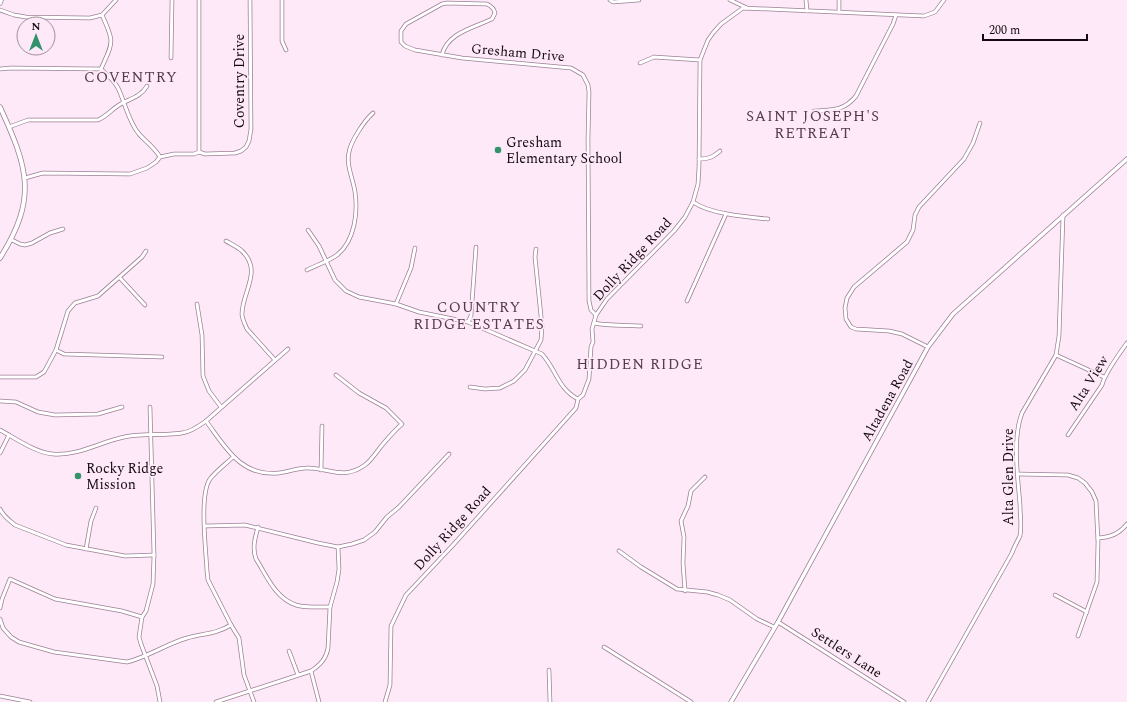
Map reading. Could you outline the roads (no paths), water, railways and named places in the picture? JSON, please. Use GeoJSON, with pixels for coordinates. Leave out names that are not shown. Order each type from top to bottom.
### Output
{"type":"FeatureCollection","features":[{"type":"Feature","properties":{"kind":"main road"},"geometry":{"type":"LineString","coordinates":[[0,106],[21,157],[25,178],[25,198],[22,209],[12,240],[0,258]]}},
{"type":"Feature","properties":{"kind":"street"},"geometry":{"type":"LineString","coordinates":[[0,10],[26,17],[90,18],[102,16],[116,0]]}},
{"type":"Feature","properties":{"kind":"street"},"geometry":{"type":"LineString","coordinates":[[171,58],[172,0]]}},
{"type":"Feature","properties":{"kind":"street"},"geometry":{"type":"LineString","coordinates":[[199,0],[199,152]]}},
{"type":"Feature","properties":{"kind":"street","name":"Coventry Drive"},"geometry":{"type":"LineString","coordinates":[[25,178],[43,173],[130,174],[147,168],[156,162],[160,157],[174,154],[194,154],[199,152],[205,154],[235,153],[241,151],[249,141],[251,129],[250,0]]}},
{"type":"Feature","properties":{"kind":"street"},"geometry":{"type":"LineString","coordinates":[[282,0],[282,41],[286,50]]}},
{"type":"Feature","properties":{"kind":"street"},"geometry":{"type":"LineString","coordinates":[[610,0],[613,2],[639,0]]}},
{"type":"Feature","properties":{"kind":"street"},"geometry":{"type":"LineString","coordinates":[[730,0],[748,9]]}},
{"type":"Feature","properties":{"kind":"street"},"geometry":{"type":"LineString","coordinates":[[806,0],[807,11]]}},
{"type":"Feature","properties":{"kind":"street"},"geometry":{"type":"LineString","coordinates":[[839,0],[839,12]]}},
{"type":"Feature","properties":{"kind":"street","name":"Dolly Ridge Road"},"geometry":{"type":"LineString","coordinates":[[385,702],[390,685],[391,626],[406,596],[576,408],[578,399],[583,395],[589,380],[591,347],[593,342],[592,329],[596,315],[608,299],[674,231],[685,217],[693,202],[698,184],[700,60],[708,40],[721,24],[742,8],[928,16],[935,12],[944,0]]}},
{"type":"Feature","properties":{"kind":"street","name":"Gresham Drive"},"geometry":{"type":"LineString","coordinates":[[442,55],[444,48],[451,39],[492,19],[495,13],[491,6],[487,4],[442,4],[406,24],[401,31],[401,42],[405,46],[415,50],[442,55],[484,61],[505,61],[566,67],[578,71],[586,80],[589,92],[589,301],[591,310],[596,315]]}},
{"type":"Feature","properties":{"kind":"street"},"geometry":{"type":"LineString","coordinates":[[814,111],[835,110],[842,108],[851,102],[856,96],[893,24],[896,15]]}},
{"type":"Feature","properties":{"kind":"street"},"geometry":{"type":"LineString","coordinates":[[101,69],[112,45],[112,39],[102,16]]}},
{"type":"Feature","properties":{"kind":"street"},"geometry":{"type":"LineString","coordinates":[[640,63],[654,57],[700,60]]}},
{"type":"Feature","properties":{"kind":"street"},"geometry":{"type":"LineString","coordinates":[[0,69],[101,69],[113,80],[138,133],[156,150],[160,157]]}},
{"type":"Feature","properties":{"kind":"street"},"geometry":{"type":"LineString","coordinates":[[9,127],[28,120],[98,120],[106,117],[118,105],[141,94],[148,86]]}},
{"type":"Feature","properties":{"kind":"street"},"geometry":{"type":"LineString","coordinates":[[307,270],[336,256],[344,249],[354,227],[356,216],[355,191],[349,168],[349,152],[352,142],[373,113]]}},
{"type":"Feature","properties":{"kind":"street"},"geometry":{"type":"LineString","coordinates":[[928,347],[902,334],[889,331],[856,329],[851,327],[846,319],[845,308],[847,298],[854,287],[907,242],[913,230],[915,215],[919,207],[964,159],[973,143],[980,124]]}},
{"type":"Feature","properties":{"kind":"street"},"geometry":{"type":"LineString","coordinates":[[699,159],[712,158],[720,151]]}},
{"type":"Feature","properties":{"kind":"street","name":"Altadena Road"},"geometry":{"type":"LineString","coordinates":[[730,702],[778,622],[928,347],[953,314],[1127,159]]}},
{"type":"Feature","properties":{"kind":"street"},"geometry":{"type":"LineString","coordinates":[[693,202],[698,206],[726,214],[768,219]]}},
{"type":"Feature","properties":{"kind":"street"},"geometry":{"type":"LineString","coordinates":[[687,301],[726,214]]}},
{"type":"Feature","properties":{"kind":"street","name":"Alta Glen Drive"},"geometry":{"type":"LineString","coordinates":[[928,702],[1020,537],[1021,522],[1017,434],[1022,413],[1056,354],[1063,215]]}},
{"type":"Feature","properties":{"kind":"street"},"geometry":{"type":"LineString","coordinates":[[12,240],[25,245],[62,229]]}},
{"type":"Feature","properties":{"kind":"street"},"geometry":{"type":"LineString","coordinates":[[308,230],[319,246],[335,280],[346,291],[359,297],[396,304],[419,312],[468,322],[497,333],[542,354],[547,360],[556,378],[564,388],[578,399]]}},
{"type":"Feature","properties":{"kind":"street"},"geometry":{"type":"LineString","coordinates":[[226,241],[241,250],[250,263],[251,279],[242,315],[244,323],[275,360]]}},
{"type":"Feature","properties":{"kind":"street"},"geometry":{"type":"LineString","coordinates":[[468,322],[471,316],[476,247]]}},
{"type":"Feature","properties":{"kind":"street"},"geometry":{"type":"LineString","coordinates":[[396,304],[411,268],[415,248]]}},
{"type":"Feature","properties":{"kind":"street"},"geometry":{"type":"LineString","coordinates":[[470,387],[486,389],[500,388],[514,381],[525,370],[541,340],[542,326],[535,257],[536,249]]}},
{"type":"Feature","properties":{"kind":"street"},"geometry":{"type":"LineString","coordinates":[[0,377],[36,377],[44,372],[56,350],[68,311],[75,303],[98,296],[120,278],[142,257],[146,251]]}},
{"type":"Feature","properties":{"kind":"street"},"geometry":{"type":"LineString","coordinates":[[120,278],[145,305]]}},
{"type":"Feature","properties":{"kind":"street"},"geometry":{"type":"LineString","coordinates":[[197,304],[202,335],[203,376],[209,391],[221,407]]}},
{"type":"Feature","properties":{"kind":"street"},"geometry":{"type":"LineString","coordinates":[[594,323],[605,325],[641,326]]}},
{"type":"Feature","properties":{"kind":"street","name":"Alta View"},"geometry":{"type":"LineString","coordinates":[[1068,436],[1102,385],[1104,377],[1109,372],[1127,343]]}},
{"type":"Feature","properties":{"kind":"street"},"geometry":{"type":"LineString","coordinates":[[0,430],[40,451],[57,454],[81,451],[123,437],[182,433],[193,429],[206,421],[288,349]]}},
{"type":"Feature","properties":{"kind":"street"},"geometry":{"type":"LineString","coordinates":[[56,350],[64,354],[162,357]]}},
{"type":"Feature","properties":{"kind":"street"},"geometry":{"type":"LineString","coordinates":[[1056,354],[1104,377]]}},
{"type":"Feature","properties":{"kind":"street"},"geometry":{"type":"LineString","coordinates":[[206,421],[233,457],[249,469],[266,473],[280,473],[306,468],[337,474],[353,472],[366,465],[384,442],[402,424],[386,408],[359,393],[336,375]]}},
{"type":"Feature","properties":{"kind":"street"},"geometry":{"type":"LineString","coordinates":[[0,401],[16,402],[38,412],[54,415],[98,414],[122,407]]}},
{"type":"Feature","properties":{"kind":"street"},"geometry":{"type":"LineString","coordinates":[[150,407],[154,556],[153,584],[146,611],[142,617],[139,637],[157,686],[160,702]]}},
{"type":"Feature","properties":{"kind":"street"},"geometry":{"type":"LineString","coordinates":[[322,426],[322,470]]}},
{"type":"Feature","properties":{"kind":"street"},"geometry":{"type":"LineString","coordinates":[[0,453],[9,435]]}},
{"type":"Feature","properties":{"kind":"street"},"geometry":{"type":"LineString","coordinates":[[204,526],[245,525],[338,547],[352,544],[364,540],[375,532],[387,517],[399,507],[449,454]]}},
{"type":"Feature","properties":{"kind":"street"},"geometry":{"type":"LineString","coordinates":[[233,457],[211,478],[204,498],[206,571],[208,580],[231,626],[239,638],[244,675],[254,702]]}},
{"type":"Feature","properties":{"kind":"street"},"geometry":{"type":"LineString","coordinates":[[1018,474],[1068,475],[1078,478],[1085,483],[1092,492],[1096,501],[1098,582],[1078,636]]}},
{"type":"Feature","properties":{"kind":"street"},"geometry":{"type":"LineString","coordinates":[[685,591],[683,562],[684,537],[681,521],[688,506],[691,491],[705,477]]}},
{"type":"Feature","properties":{"kind":"street"},"geometry":{"type":"LineString","coordinates":[[86,548],[91,521],[96,508]]}},
{"type":"Feature","properties":{"kind":"street"},"geometry":{"type":"LineString","coordinates":[[0,509],[2,514],[8,520],[15,524],[66,545],[125,556],[154,556]]}},
{"type":"Feature","properties":{"kind":"street"},"geometry":{"type":"LineString","coordinates":[[1098,538],[1111,536],[1120,532],[1127,524]]}},
{"type":"Feature","properties":{"kind":"street"},"geometry":{"type":"LineString","coordinates":[[258,527],[254,543],[254,554],[276,592],[285,600],[297,605],[330,608]]}},
{"type":"Feature","properties":{"kind":"street"},"geometry":{"type":"LineString","coordinates":[[216,702],[311,671],[321,665],[327,654],[330,608],[339,569],[338,547]]}},
{"type":"Feature","properties":{"kind":"street"},"geometry":{"type":"LineString","coordinates":[[619,551],[667,584],[677,589],[707,592],[730,600],[757,619],[774,628]]}},
{"type":"Feature","properties":{"kind":"street"},"geometry":{"type":"LineString","coordinates":[[0,608],[10,579],[54,599],[122,610],[142,617]]}},
{"type":"Feature","properties":{"kind":"street"},"geometry":{"type":"LineString","coordinates":[[1055,594],[1087,612]]}},
{"type":"Feature","properties":{"kind":"street"},"geometry":{"type":"LineString","coordinates":[[0,619],[3,628],[11,637],[19,642],[54,652],[127,662],[187,638],[215,633],[231,626]]}},
{"type":"Feature","properties":{"kind":"street","name":"Settlers Lane"},"geometry":{"type":"LineString","coordinates":[[778,622],[904,702]]}},
{"type":"Feature","properties":{"kind":"street"},"geometry":{"type":"LineString","coordinates":[[604,647],[691,702]]}},
{"type":"Feature","properties":{"kind":"street"},"geometry":{"type":"LineString","coordinates":[[289,651],[298,675]]}},
{"type":"Feature","properties":{"kind":"street"},"geometry":{"type":"LineString","coordinates":[[549,670],[550,702]]}},
{"type":"Feature","properties":{"kind":"street"},"geometry":{"type":"LineString","coordinates":[[311,671],[319,702]]}},
{"type":"Feature","properties":{"kind":"street"},"geometry":{"type":"LineString","coordinates":[[0,696],[30,702]]}},
{"type":"Feature","properties":{"kind":"place","name":"Gresham Elementary School"},"geometry":{"type":"Point","coordinates":[498,150]}},
{"type":"Feature","properties":{"kind":"place","name":"Rocky Ridge Mission"},"geometry":{"type":"Point","coordinates":[78,476]}},
{"type":"Feature","properties":{"kind":"district","name":"COVENTRY"},"geometry":{"type":"Point","coordinates":[131,77]}},
{"type":"Feature","properties":{"kind":"district","name":"SAINT JOSEPH'S RETREAT"},"geometry":{"type":"Point","coordinates":[813,124]}},
{"type":"Feature","properties":{"kind":"district","name":"COUNTRY RIDGE ESTATES"},"geometry":{"type":"Point","coordinates":[479,316]}},
{"type":"Feature","properties":{"kind":"district","name":"HIDDEN RIDGE"},"geometry":{"type":"Point","coordinates":[640,364]}}]}
